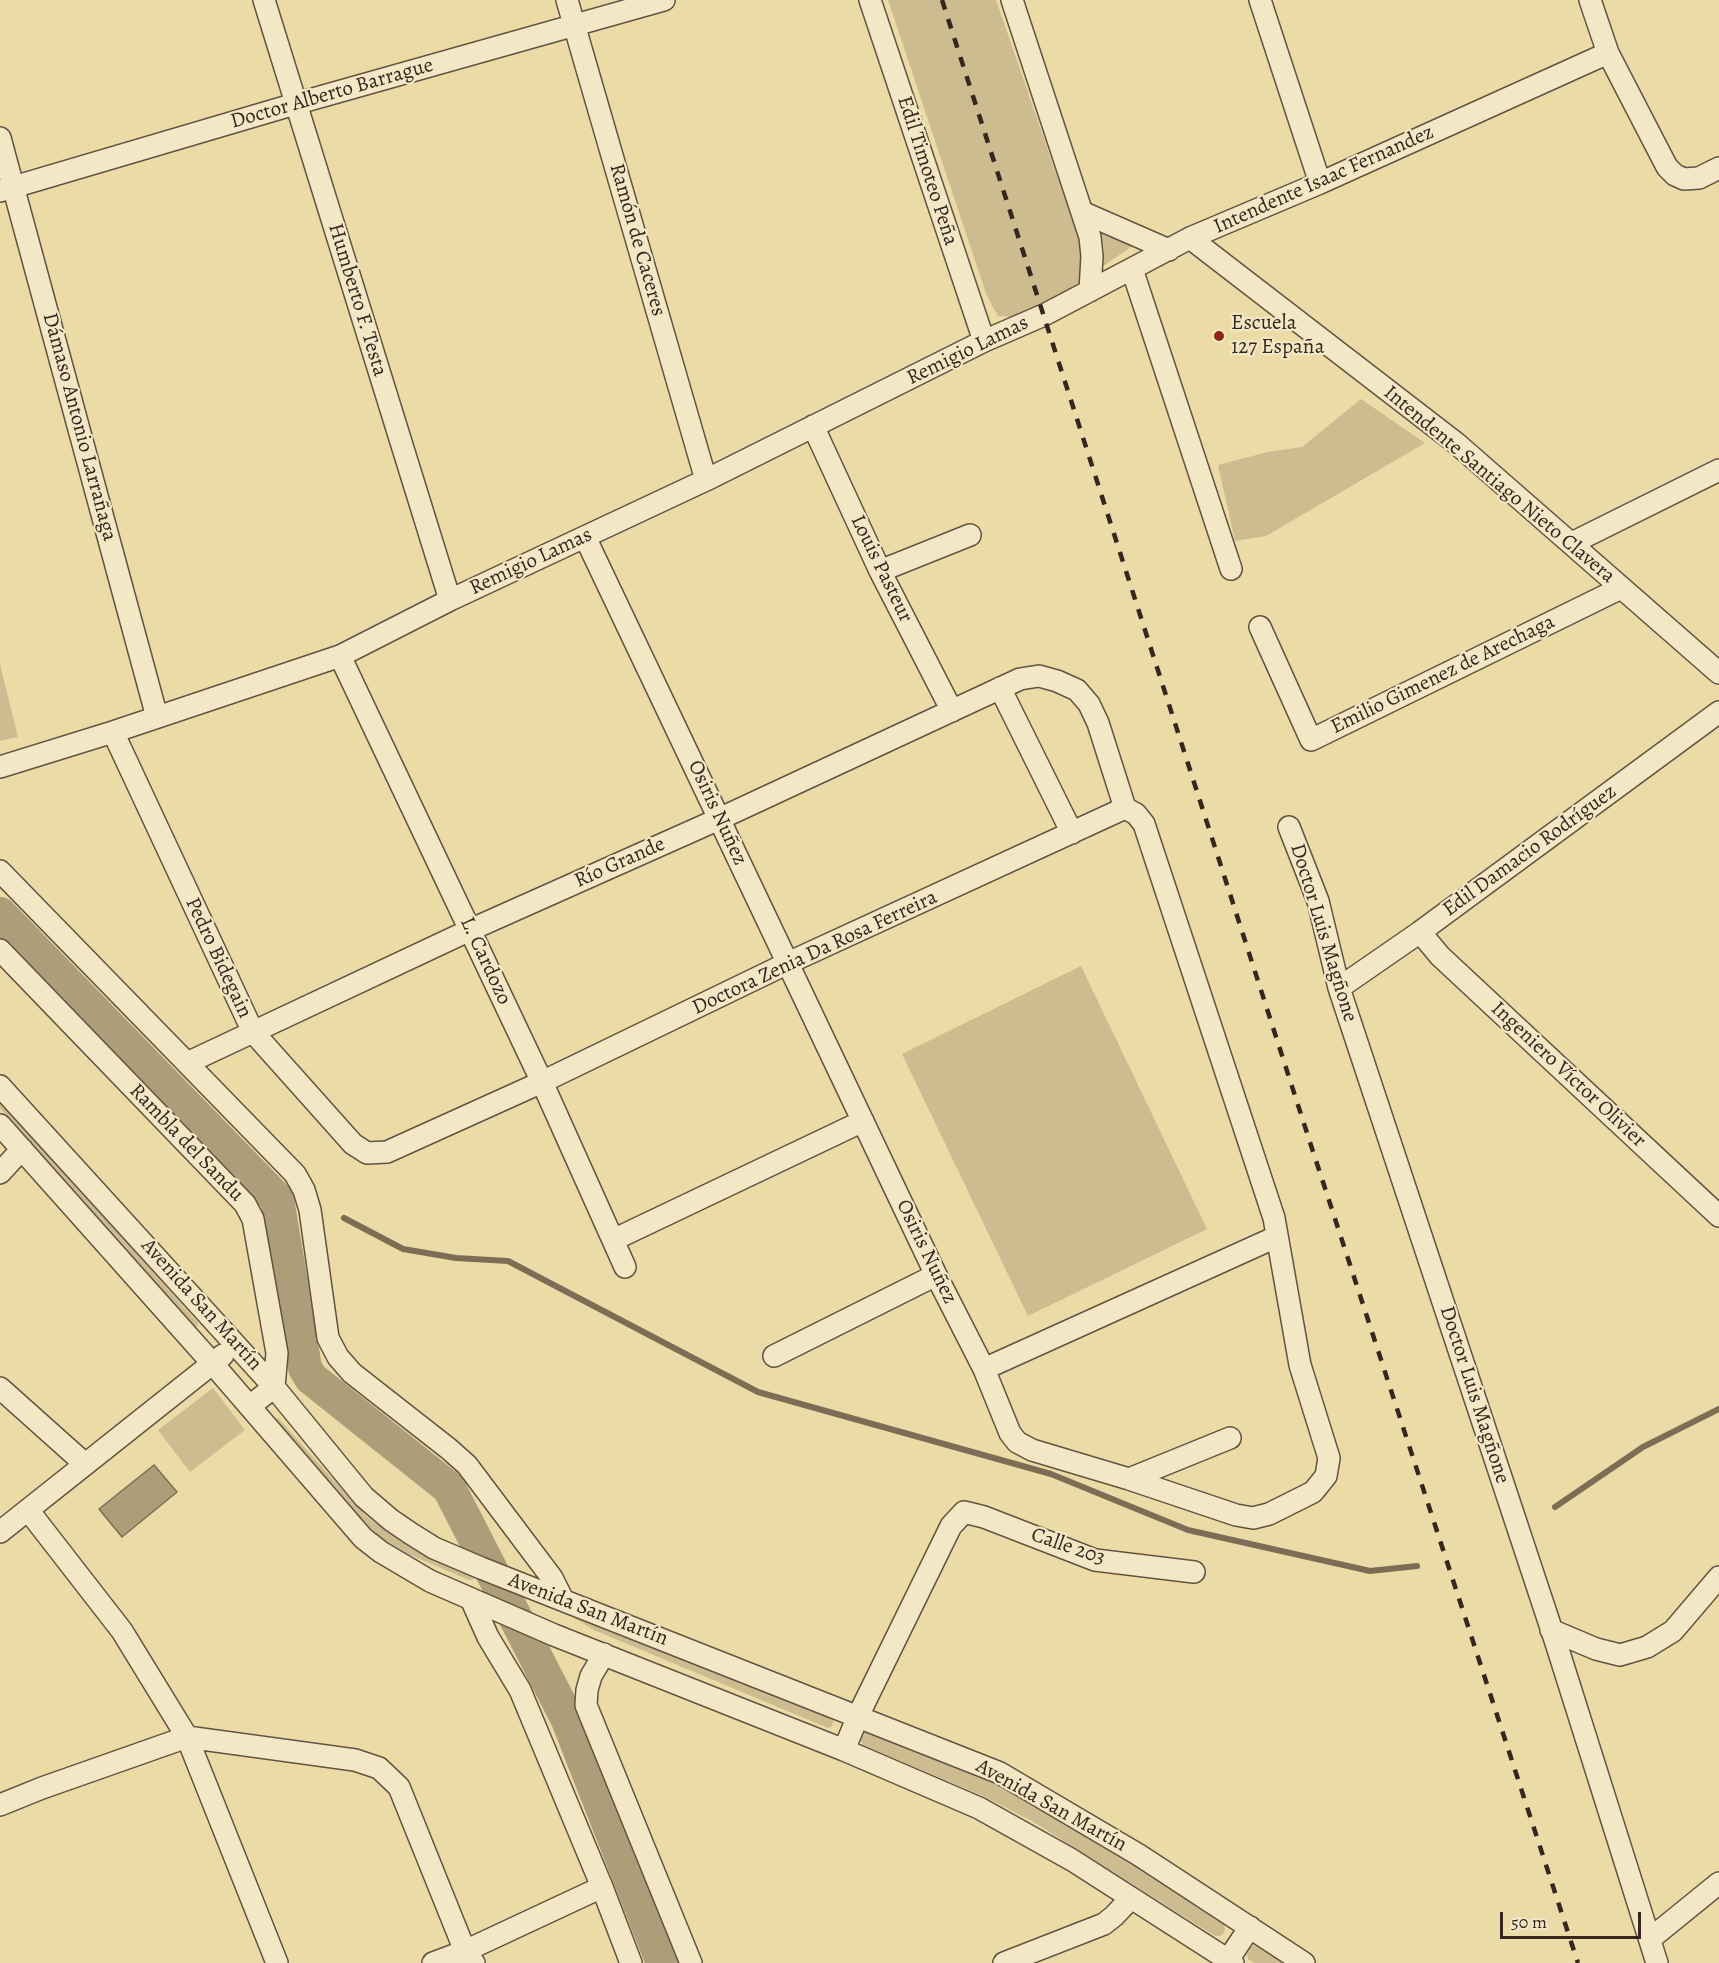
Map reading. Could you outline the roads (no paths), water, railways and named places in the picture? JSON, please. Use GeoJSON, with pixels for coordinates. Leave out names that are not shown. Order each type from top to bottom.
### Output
{"type":"FeatureCollection","features":[{"type":"Feature","properties":{"kind":"street","name":"Humberto F. Testa"},"geometry":{"type":"LineString","coordinates":[[264,0],[450,600]]}},
{"type":"Feature","properties":{"kind":"street","name":"Ramón de Caceres"},"geometry":{"type":"LineString","coordinates":[[567,0],[706,480]]}},
{"type":"Feature","properties":{"kind":"street","name":"Doctor Alberto Barrague"},"geometry":{"type":"LineString","coordinates":[[7,189],[295,104],[664,0]]}},
{"type":"Feature","properties":{"kind":"street","name":"Edil Timoteo Peña"},"geometry":{"type":"LineString","coordinates":[[870,0],[984,341]]}},
{"type":"Feature","properties":{"kind":"street"},"geometry":{"type":"LineString","coordinates":[[1012,0],[1090,237],[1092,256],[1090,291]]}},
{"type":"Feature","properties":{"kind":"street"},"geometry":{"type":"LineString","coordinates":[[1260,0],[1320,183]]}},
{"type":"Feature","properties":{"kind":"street"},"geometry":{"type":"LineString","coordinates":[[1590,0],[1608,53],[1667,167],[1675,175],[1684,179],[1699,178],[1719,168]]}},
{"type":"Feature","properties":{"kind":"street","name":"Intendente Isaac Fernandez"},"geometry":{"type":"LineString","coordinates":[[1044,315],[1190,238],[1320,183],[1608,53]]}},
{"type":"Feature","properties":{"kind":"street","name":"Dámaso Antonio Larrañaga"},"geometry":{"type":"LineString","coordinates":[[0,138],[7,189],[158,717]]}},
{"type":"Feature","properties":{"kind":"street"},"geometry":{"type":"LineString","coordinates":[[1082,212],[1169,250]]}},
{"type":"Feature","properties":{"kind":"street","name":"Intendente Santiago Nieto Clavera"},"geometry":{"type":"LineString","coordinates":[[1190,238],[1456,443],[1719,673]]}},
{"type":"Feature","properties":{"kind":"street"},"geometry":{"type":"LineString","coordinates":[[1132,269],[1231,569]]}},
{"type":"Feature","properties":{"kind":"street","name":"Remigio Lamas"},"geometry":{"type":"LineString","coordinates":[[0,767],[340,656],[450,600],[706,480],[984,341],[1044,315]]}},
{"type":"Feature","properties":{"kind":"street","name":"Louis Pasteur"},"geometry":{"type":"LineString","coordinates":[[813,426],[880,571],[952,711]]}},
{"type":"Feature","properties":{"kind":"street"},"geometry":{"type":"LineString","coordinates":[[1572,543],[1719,470]]}},
{"type":"Feature","properties":{"kind":"street"},"geometry":{"type":"LineString","coordinates":[[880,571],[970,535]]}},
{"type":"Feature","properties":{"kind":"street","name":"Osiris Nuñez"},"geometry":{"type":"LineString","coordinates":[[585,537],[936,1275],[984,1369],[1010,1433],[1017,1442],[1032,1450],[1129,1479],[1236,1515],[1253,1518],[1269,1514],[1313,1492],[1326,1476],[1329,1458],[1300,1365],[1274,1218],[1144,825],[1136,814],[1125,808]]}},
{"type":"Feature","properties":{"kind":"street","name":"Emilio Gimenez de Arechaga"},"geometry":{"type":"LineString","coordinates":[[1260,627],[1311,740],[1621,588]]}},
{"type":"Feature","properties":{"kind":"street","name":"L. Cardozo"},"geometry":{"type":"LineString","coordinates":[[340,656],[542,1082],[625,1267]]}},
{"type":"Feature","properties":{"kind":"street","name":"Río Grande"},"geometry":{"type":"LineString","coordinates":[[187,1063],[470,930],[719,819],[1020,679],[1039,676],[1057,681],[1077,690],[1089,704],[1098,723],[1125,808]]}},
{"type":"Feature","properties":{"kind":"street"},"geometry":{"type":"LineString","coordinates":[[999,688],[1072,834]]}},
{"type":"Feature","properties":{"kind":"street","name":"Edil Damacio Rodríguez"},"geometry":{"type":"LineString","coordinates":[[1339,988],[1420,932],[1719,712]]}},
{"type":"Feature","properties":{"kind":"street","name":"Pedro Bidegain"},"geometry":{"type":"LineString","coordinates":[[113,732],[253,1032],[353,1144],[367,1153]]}},
{"type":"Feature","properties":{"kind":"street","name":"Doctora Zenia Da Rosa Ferreira"},"geometry":{"type":"LineString","coordinates":[[367,1153],[387,1152],[542,1082],[788,963],[1125,808]]}},
{"type":"Feature","properties":{"kind":"street","name":"Doctor Luis Magñone"},"geometry":{"type":"LineString","coordinates":[[1289,826],[1318,902],[1339,988],[1551,1630],[1657,1963]]}},
{"type":"Feature","properties":{"kind":"street"},"geometry":{"type":"LineString","coordinates":[[0,871],[295,1174],[304,1190],[310,1210],[328,1338],[338,1357],[352,1373],[467,1465],[552,1578],[558,1598]]}},
{"type":"Feature","properties":{"kind":"street","name":"Ingeniero Víctor Olivier"},"geometry":{"type":"LineString","coordinates":[[1420,932],[1440,956],[1719,1216]]}},
{"type":"Feature","properties":{"kind":"street","name":"Rambla del Sandu"},"geometry":{"type":"LineString","coordinates":[[0,950],[245,1204],[253,1219],[277,1353],[274,1387]]}},
{"type":"Feature","properties":{"kind":"street","name":"Avenida San Martín"},"geometry":{"type":"LineString","coordinates":[[0,1086],[237,1344],[364,1497],[391,1520],[434,1548],[480,1568],[1000,1773],[1139,1855],[1304,1963]]}},
{"type":"Feature","properties":{"kind":"street"},"geometry":{"type":"LineString","coordinates":[[613,1240],[863,1121]]}},
{"type":"Feature","properties":{"kind":"street","name":"Avenida San Martín"},"geometry":{"type":"LineString","coordinates":[[0,1125],[250,1406],[363,1538],[402,1566],[430,1581],[554,1635],[844,1750],[979,1808],[1072,1860],[1230,1962]]}},
{"type":"Feature","properties":{"kind":"street"},"geometry":{"type":"LineString","coordinates":[[0,1173],[22,1149]]}},
{"type":"Feature","properties":{"kind":"street"},"geometry":{"type":"LineString","coordinates":[[984,1369],[1276,1237]]}},
{"type":"Feature","properties":{"kind":"street"},"geometry":{"type":"LineString","coordinates":[[774,1356],[936,1275]]}},
{"type":"Feature","properties":{"kind":"street"},"geometry":{"type":"LineString","coordinates":[[0,1532],[237,1344]]}},
{"type":"Feature","properties":{"kind":"street"},"geometry":{"type":"LineString","coordinates":[[250,1406],[274,1387]]}},
{"type":"Feature","properties":{"kind":"street"},"geometry":{"type":"LineString","coordinates":[[0,1388],[86,1464]]}},
{"type":"Feature","properties":{"kind":"street"},"geometry":{"type":"LineString","coordinates":[[1129,1479],[1230,1438]]}},
{"type":"Feature","properties":{"kind":"street"},"geometry":{"type":"LineString","coordinates":[[28,1510],[122,1631],[187,1737],[277,1963]]}},
{"type":"Feature","properties":{"kind":"street","name":"Calle 203"},"geometry":{"type":"LineString","coordinates":[[858,1716],[951,1526],[964,1512],[984,1517],[1095,1560],[1194,1572]]}},
{"type":"Feature","properties":{"kind":"street"},"geometry":{"type":"LineString","coordinates":[[1551,1630],[1596,1649],[1620,1655],[1647,1647],[1673,1631],[1719,1577]]}},
{"type":"Feature","properties":{"kind":"street"},"geometry":{"type":"LineString","coordinates":[[471,1599],[488,1637],[520,1690],[631,1963]]}},
{"type":"Feature","properties":{"kind":"street"},"geometry":{"type":"LineString","coordinates":[[604,1654],[591,1676],[586,1705],[691,1963]]}},
{"type":"Feature","properties":{"kind":"street"},"geometry":{"type":"LineString","coordinates":[[844,1750],[858,1716]]}},
{"type":"Feature","properties":{"kind":"street"},"geometry":{"type":"LineString","coordinates":[[0,1805],[187,1737],[355,1760],[379,1768],[399,1787],[469,1957]]}},
{"type":"Feature","properties":{"kind":"street"},"geometry":{"type":"LineString","coordinates":[[1650,1940],[1719,1883]]}},
{"type":"Feature","properties":{"kind":"street"},"geometry":{"type":"LineString","coordinates":[[433,1963],[469,1957],[602,1887]]}},
{"type":"Feature","properties":{"kind":"street"},"geometry":{"type":"LineString","coordinates":[[1004,1963],[1104,1923],[1131,1898]]}},
{"type":"Feature","properties":{"kind":"street"},"geometry":{"type":"LineString","coordinates":[[1230,1962],[1250,1927]]}},
{"type":"Feature","properties":{"kind":"waterway"},"geometry":{"type":"LineString","coordinates":[[0,914],[277,1199],[305,1368],[311,1378],[449,1488],[568,1720],[663,1963]]}},
{"type":"Feature","properties":{"kind":"waterway"},"geometry":{"type":"LineString","coordinates":[[344,1218],[403,1249],[456,1258],[508,1261],[758,1392],[1051,1474],[1188,1530],[1370,1571],[1417,1566]]}},
{"type":"Feature","properties":{"kind":"waterway"},"geometry":{"type":"LineString","coordinates":[[1555,1507],[1643,1447],[1719,1409]]}},
{"type":"Feature","properties":{"kind":"railway"},"geometry":{"type":"LineString","coordinates":[[942,0],[1307,1133],[1578,1963]]}},
{"type":"Feature","properties":{"kind":"place","name":"Escuela 127 España"},"geometry":{"type":"Point","coordinates":[1219,336]}}]}
